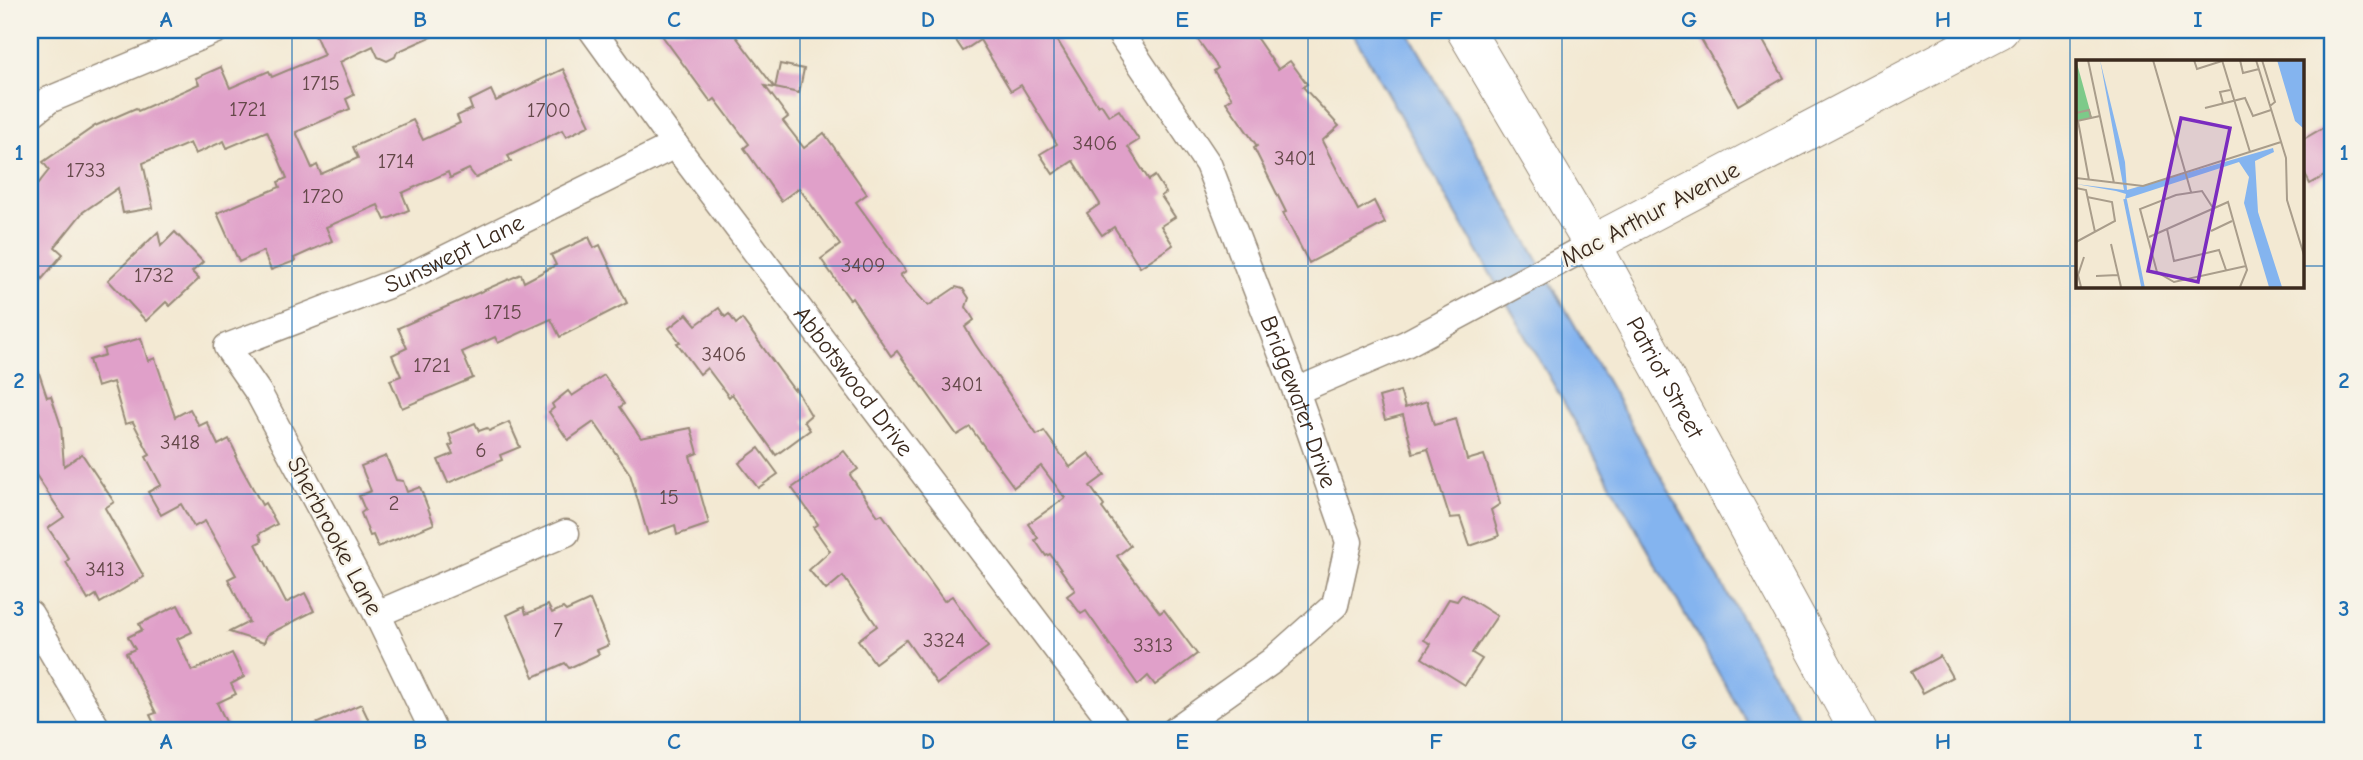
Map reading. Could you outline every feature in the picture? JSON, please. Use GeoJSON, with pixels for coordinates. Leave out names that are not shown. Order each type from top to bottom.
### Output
{"type":"FeatureCollection","features":[{"type":"Feature","properties":{"kind":"main road","name":"Patriot Street"},"geometry":{"type":"LineString","coordinates":[[1465,30],[1592,244],[1858,730]]}},
{"type":"Feature","properties":{"kind":"main road","name":"Mac Arthur Avenue"},"geometry":{"type":"LineString","coordinates":[[1592,244],[2000,30]]}},
{"type":"Feature","properties":{"kind":"street"},"geometry":{"type":"LineString","coordinates":[[30,115],[49,100],[216,30]]}},
{"type":"Feature","properties":{"kind":"street","name":"Abbotswood Drive"},"geometry":{"type":"LineString","coordinates":[[592,30],[675,145],[1118,730]]}},
{"type":"Feature","properties":{"kind":"street","name":"Bridgewater Drive"},"geometry":{"type":"LineString","coordinates":[[1118,30],[1208,164],[1296,391],[1349,542],[1335,605],[1272,661],[1175,730]]}},
{"type":"Feature","properties":{"kind":"street","name":"Sunswept Lane"},"geometry":{"type":"LineString","coordinates":[[228,347],[406,278],[675,145]]}},
{"type":"Feature","properties":{"kind":"street","name":"Mac Arthur Avenue"},"geometry":{"type":"LineString","coordinates":[[1296,391],[1406,344],[1592,244]]}},
{"type":"Feature","properties":{"kind":"street","name":"Sherbrooke Lane"},"geometry":{"type":"LineString","coordinates":[[228,347],[258,392],[377,614],[433,730]]}},
{"type":"Feature","properties":{"kind":"street"},"geometry":{"type":"LineString","coordinates":[[377,614],[566,533]]}},
{"type":"Feature","properties":{"kind":"street"},"geometry":{"type":"LineString","coordinates":[[30,614],[98,730]]}},
{"type":"Feature","properties":{"kind":"water"},"geometry":{"type":"Polygon","coordinates":[[[1351,30],[1407,30],[1805,730],[1751,730],[1351,30]]]}},
{"type":"Feature","properties":{"kind":"building"},"geometry":{"type":"Polygon","coordinates":[[[313,30],[446,30],[397,52],[395,57],[387,61],[378,57],[373,46],[340,62],[354,95],[346,99],[350,109],[296,132],[312,168],[317,165],[321,174],[358,158],[353,147],[413,120],[423,140],[460,123],[457,116],[472,109],[469,101],[491,90],[496,101],[563,69],[590,125],[566,137],[562,130],[508,156],[511,161],[476,178],[469,169],[450,178],[448,172],[402,193],[409,210],[385,220],[378,205],[326,227],[332,241],[294,258],[295,261],[271,270],[263,251],[239,262],[217,213],[280,187],[278,182],[287,178],[267,131],[227,148],[224,141],[195,154],[190,143],[143,163],[153,208],[123,213],[118,188],[83,212],[55,247],[63,254],[42,279],[30,269],[30,194],[49,170],[43,162],[95,126],[136,108],[138,111],[199,84],[196,78],[221,67],[230,88],[269,71],[272,77],[324,55],[313,30]]]}},
{"type":"Feature","properties":{"kind":"building"},"geometry":{"type":"Polygon","coordinates":[[[658,30],[731,30],[775,88],[765,86],[788,117],[783,121],[804,148],[824,133],[867,194],[856,202],[906,271],[900,275],[928,306],[956,287],[963,289],[969,298],[966,307],[974,320],[965,327],[975,344],[1037,435],[1044,431],[1070,467],[1089,453],[1105,475],[1090,486],[1104,506],[1102,508],[1130,546],[1117,556],[1160,613],[1164,610],[1197,654],[1155,685],[1148,676],[1138,685],[1086,611],[1081,614],[1067,596],[1075,590],[1050,554],[1046,556],[1028,524],[1065,498],[1041,466],[1014,487],[970,427],[957,435],[897,351],[891,356],[852,298],[850,300],[821,259],[840,245],[799,188],[781,201],[744,148],[749,144],[715,99],[711,102],[658,30]]]}},
{"type":"Feature","properties":{"kind":"building"},"geometry":{"type":"Polygon","coordinates":[[[949,30],[1051,30],[1098,106],[1101,104],[1109,116],[1119,110],[1139,140],[1128,147],[1149,180],[1155,176],[1166,193],[1161,196],[1175,217],[1161,226],[1173,245],[1140,267],[1114,227],[1102,235],[1087,213],[1100,204],[1073,161],[1053,174],[1040,154],[1057,144],[1021,85],[1011,91],[980,40],[963,51],[949,30]]]}},
{"type":"Feature","properties":{"kind":"building"},"geometry":{"type":"Polygon","coordinates":[[[1191,30],[1251,30],[1278,69],[1290,61],[1307,84],[1303,87],[1339,126],[1322,141],[1358,210],[1374,201],[1385,223],[1309,263],[1254,148],[1257,146],[1226,102],[1232,98],[1214,71],[1218,68],[1191,30]]]}},
{"type":"Feature","properties":{"kind":"building"},"geometry":{"type":"Polygon","coordinates":[[[1696,30],[1757,30],[1784,78],[1738,105],[1696,30]]]}},
{"type":"Feature","properties":{"kind":"building"},"geometry":{"type":"Polygon","coordinates":[[[780,64],[804,69],[799,93],[775,88],[780,64]]]}},
{"type":"Feature","properties":{"kind":"building"},"geometry":{"type":"Polygon","coordinates":[[[2333,122],[2333,171],[2310,184],[2304,173],[2304,139],[2333,122]]]}},
{"type":"Feature","properties":{"kind":"building"},"geometry":{"type":"Polygon","coordinates":[[[158,232],[161,246],[175,232],[203,262],[192,272],[199,279],[170,306],[166,302],[146,321],[108,280],[158,232]]]}},
{"type":"Feature","properties":{"kind":"building"},"geometry":{"type":"Polygon","coordinates":[[[589,237],[594,248],[600,245],[627,303],[560,337],[551,319],[498,343],[495,337],[462,352],[473,378],[402,408],[390,380],[401,376],[392,355],[407,348],[398,328],[521,274],[524,282],[556,265],[551,255],[589,237]]]}},
{"type":"Feature","properties":{"kind":"building"},"geometry":{"type":"Polygon","coordinates":[[[719,308],[725,317],[729,314],[736,324],[742,319],[794,390],[795,388],[811,415],[804,421],[810,430],[776,455],[732,394],[729,397],[707,368],[700,374],[669,328],[687,314],[696,325],[719,308]]]}},
{"type":"Feature","properties":{"kind":"building"},"geometry":{"type":"Polygon","coordinates":[[[141,338],[148,361],[155,358],[175,417],[190,409],[199,426],[207,422],[218,445],[229,439],[237,455],[235,456],[262,505],[265,503],[277,524],[259,534],[262,541],[256,544],[286,603],[305,593],[314,611],[267,635],[264,643],[229,632],[249,622],[228,579],[236,575],[205,521],[194,527],[181,504],[161,515],[148,492],[161,485],[146,457],[150,455],[133,422],[125,424],[113,382],[97,387],[89,360],[105,355],[103,349],[141,338]]]}},
{"type":"Feature","properties":{"kind":"building"},"geometry":{"type":"Polygon","coordinates":[[[30,355],[33,355],[47,397],[51,396],[61,426],[64,466],[82,454],[114,502],[105,508],[144,577],[100,603],[96,595],[88,600],[66,562],[69,559],[48,528],[64,517],[36,475],[30,457],[30,355]]]}},
{"type":"Feature","properties":{"kind":"building"},"geometry":{"type":"Polygon","coordinates":[[[604,375],[624,404],[620,407],[641,438],[691,428],[698,453],[690,456],[709,524],[677,535],[675,525],[648,535],[630,474],[594,422],[568,440],[549,412],[554,408],[552,404],[568,391],[572,396],[604,375]]]}},
{"type":"Feature","properties":{"kind":"building"},"geometry":{"type":"Polygon","coordinates":[[[1400,391],[1405,408],[1427,401],[1434,425],[1456,419],[1467,460],[1484,455],[1500,504],[1491,510],[1499,536],[1470,546],[1460,517],[1450,518],[1428,449],[1413,453],[1403,415],[1385,420],[1379,397],[1400,391]]]}},
{"type":"Feature","properties":{"kind":"building"},"geometry":{"type":"Polygon","coordinates":[[[509,422],[520,447],[500,455],[502,460],[448,483],[438,460],[453,454],[449,446],[453,444],[449,434],[475,423],[479,431],[487,428],[489,431],[509,422]]]}},
{"type":"Feature","properties":{"kind":"building"},"geometry":{"type":"Polygon","coordinates":[[[759,448],[778,474],[758,488],[739,463],[759,448]]]}},
{"type":"Feature","properties":{"kind":"building"},"geometry":{"type":"Polygon","coordinates":[[[844,451],[858,469],[850,475],[878,516],[882,514],[944,601],[952,596],[988,647],[937,684],[906,640],[875,663],[858,640],[877,626],[843,576],[826,590],[809,570],[830,551],[813,527],[818,524],[792,488],[844,451]]]}},
{"type":"Feature","properties":{"kind":"building"},"geometry":{"type":"Polygon","coordinates":[[[386,456],[396,480],[403,481],[407,492],[420,487],[434,524],[378,547],[373,535],[370,536],[361,513],[365,510],[359,496],[371,491],[361,466],[386,456]]]}},
{"type":"Feature","properties":{"kind":"building"},"geometry":{"type":"Polygon","coordinates":[[[1462,594],[1497,616],[1472,653],[1482,659],[1465,685],[1422,658],[1431,644],[1424,640],[1449,599],[1457,601],[1462,594]]]}},
{"type":"Feature","properties":{"kind":"building"},"geometry":{"type":"Polygon","coordinates":[[[590,600],[609,645],[597,650],[599,654],[569,668],[565,663],[534,677],[507,615],[524,607],[526,614],[548,605],[552,613],[563,608],[566,611],[590,600]]]}},
{"type":"Feature","properties":{"kind":"building"},"geometry":{"type":"Polygon","coordinates":[[[178,605],[192,632],[177,639],[192,671],[232,653],[244,677],[231,684],[236,694],[217,703],[230,730],[157,730],[150,715],[156,713],[126,653],[135,649],[128,637],[142,630],[139,624],[178,605]]]}},
{"type":"Feature","properties":{"kind":"building"},"geometry":{"type":"Polygon","coordinates":[[[1940,656],[1952,677],[1923,693],[1911,672],[1940,656]]]}},
{"type":"Feature","properties":{"kind":"building"},"geometry":{"type":"Polygon","coordinates":[[[361,704],[371,725],[359,730],[302,730],[361,704]]]}}]}
